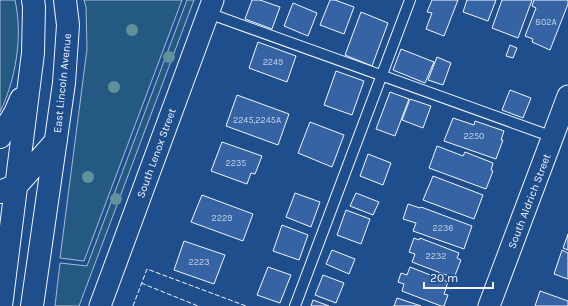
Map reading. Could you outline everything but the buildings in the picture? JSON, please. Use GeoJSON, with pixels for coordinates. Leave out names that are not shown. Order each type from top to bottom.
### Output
{"type":"FeatureCollection","features":[{"type":"Feature","properties":{"kind":"main road"},"geometry":{"type":"LineString","coordinates":[[1,306],[8,188],[29,81],[33,52],[33,0]]}},
{"type":"Feature","properties":{"kind":"main road","name":"East Lincoln Avenue"},"geometry":{"type":"LineString","coordinates":[[32,306],[64,83],[68,25],[65,0]]}},
{"type":"Feature","properties":{"kind":"main road"},"geometry":{"type":"LineString","coordinates":[[0,137],[15,112],[29,81]]}},
{"type":"Feature","properties":{"kind":"main road"},"geometry":{"type":"LineString","coordinates":[[8,188],[56,141]]}},
{"type":"Feature","properties":{"kind":"street","name":"South Lenox Street"},"geometry":{"type":"LineString","coordinates":[[100,306],[210,7]]}},
{"type":"Feature","properties":{"kind":"street","name":"South Aldrich Street"},"geometry":{"type":"LineString","coordinates":[[490,306],[559,131],[568,96]]}},
{"type":"Feature","properties":{"kind":"lane"},"geometry":{"type":"LineString","coordinates":[[295,306],[410,0]]}},
{"type":"Feature","properties":{"kind":"lane"},"geometry":{"type":"LineString","coordinates":[[210,7],[381,76],[559,131]]}},
{"type":"Feature","properties":{"kind":"shaded area"},"geometry":{"type":"Polygon","coordinates":[[[0,0],[15,0],[18,43],[14,72],[6,99],[0,112],[0,0]]]}},
{"type":"Feature","properties":{"kind":"shaded area"},"geometry":{"type":"Polygon","coordinates":[[[84,0],[182,0],[84,261],[60,258],[87,49],[86,7],[84,0]]]}},
{"type":"Feature","properties":{"kind":"shaded area"},"geometry":{"type":"Polygon","coordinates":[[[187,0],[194,0],[79,306],[55,306],[60,263],[87,266],[187,0]]]}},
{"type":"Feature","properties":{"kind":"fence"},"geometry":{"type":"LineString","coordinates":[[133,306],[147,269],[246,306]]}},
{"type":"Feature","properties":{"kind":"fence"},"geometry":{"type":"LineString","coordinates":[[141,283],[198,306]]}}]}
